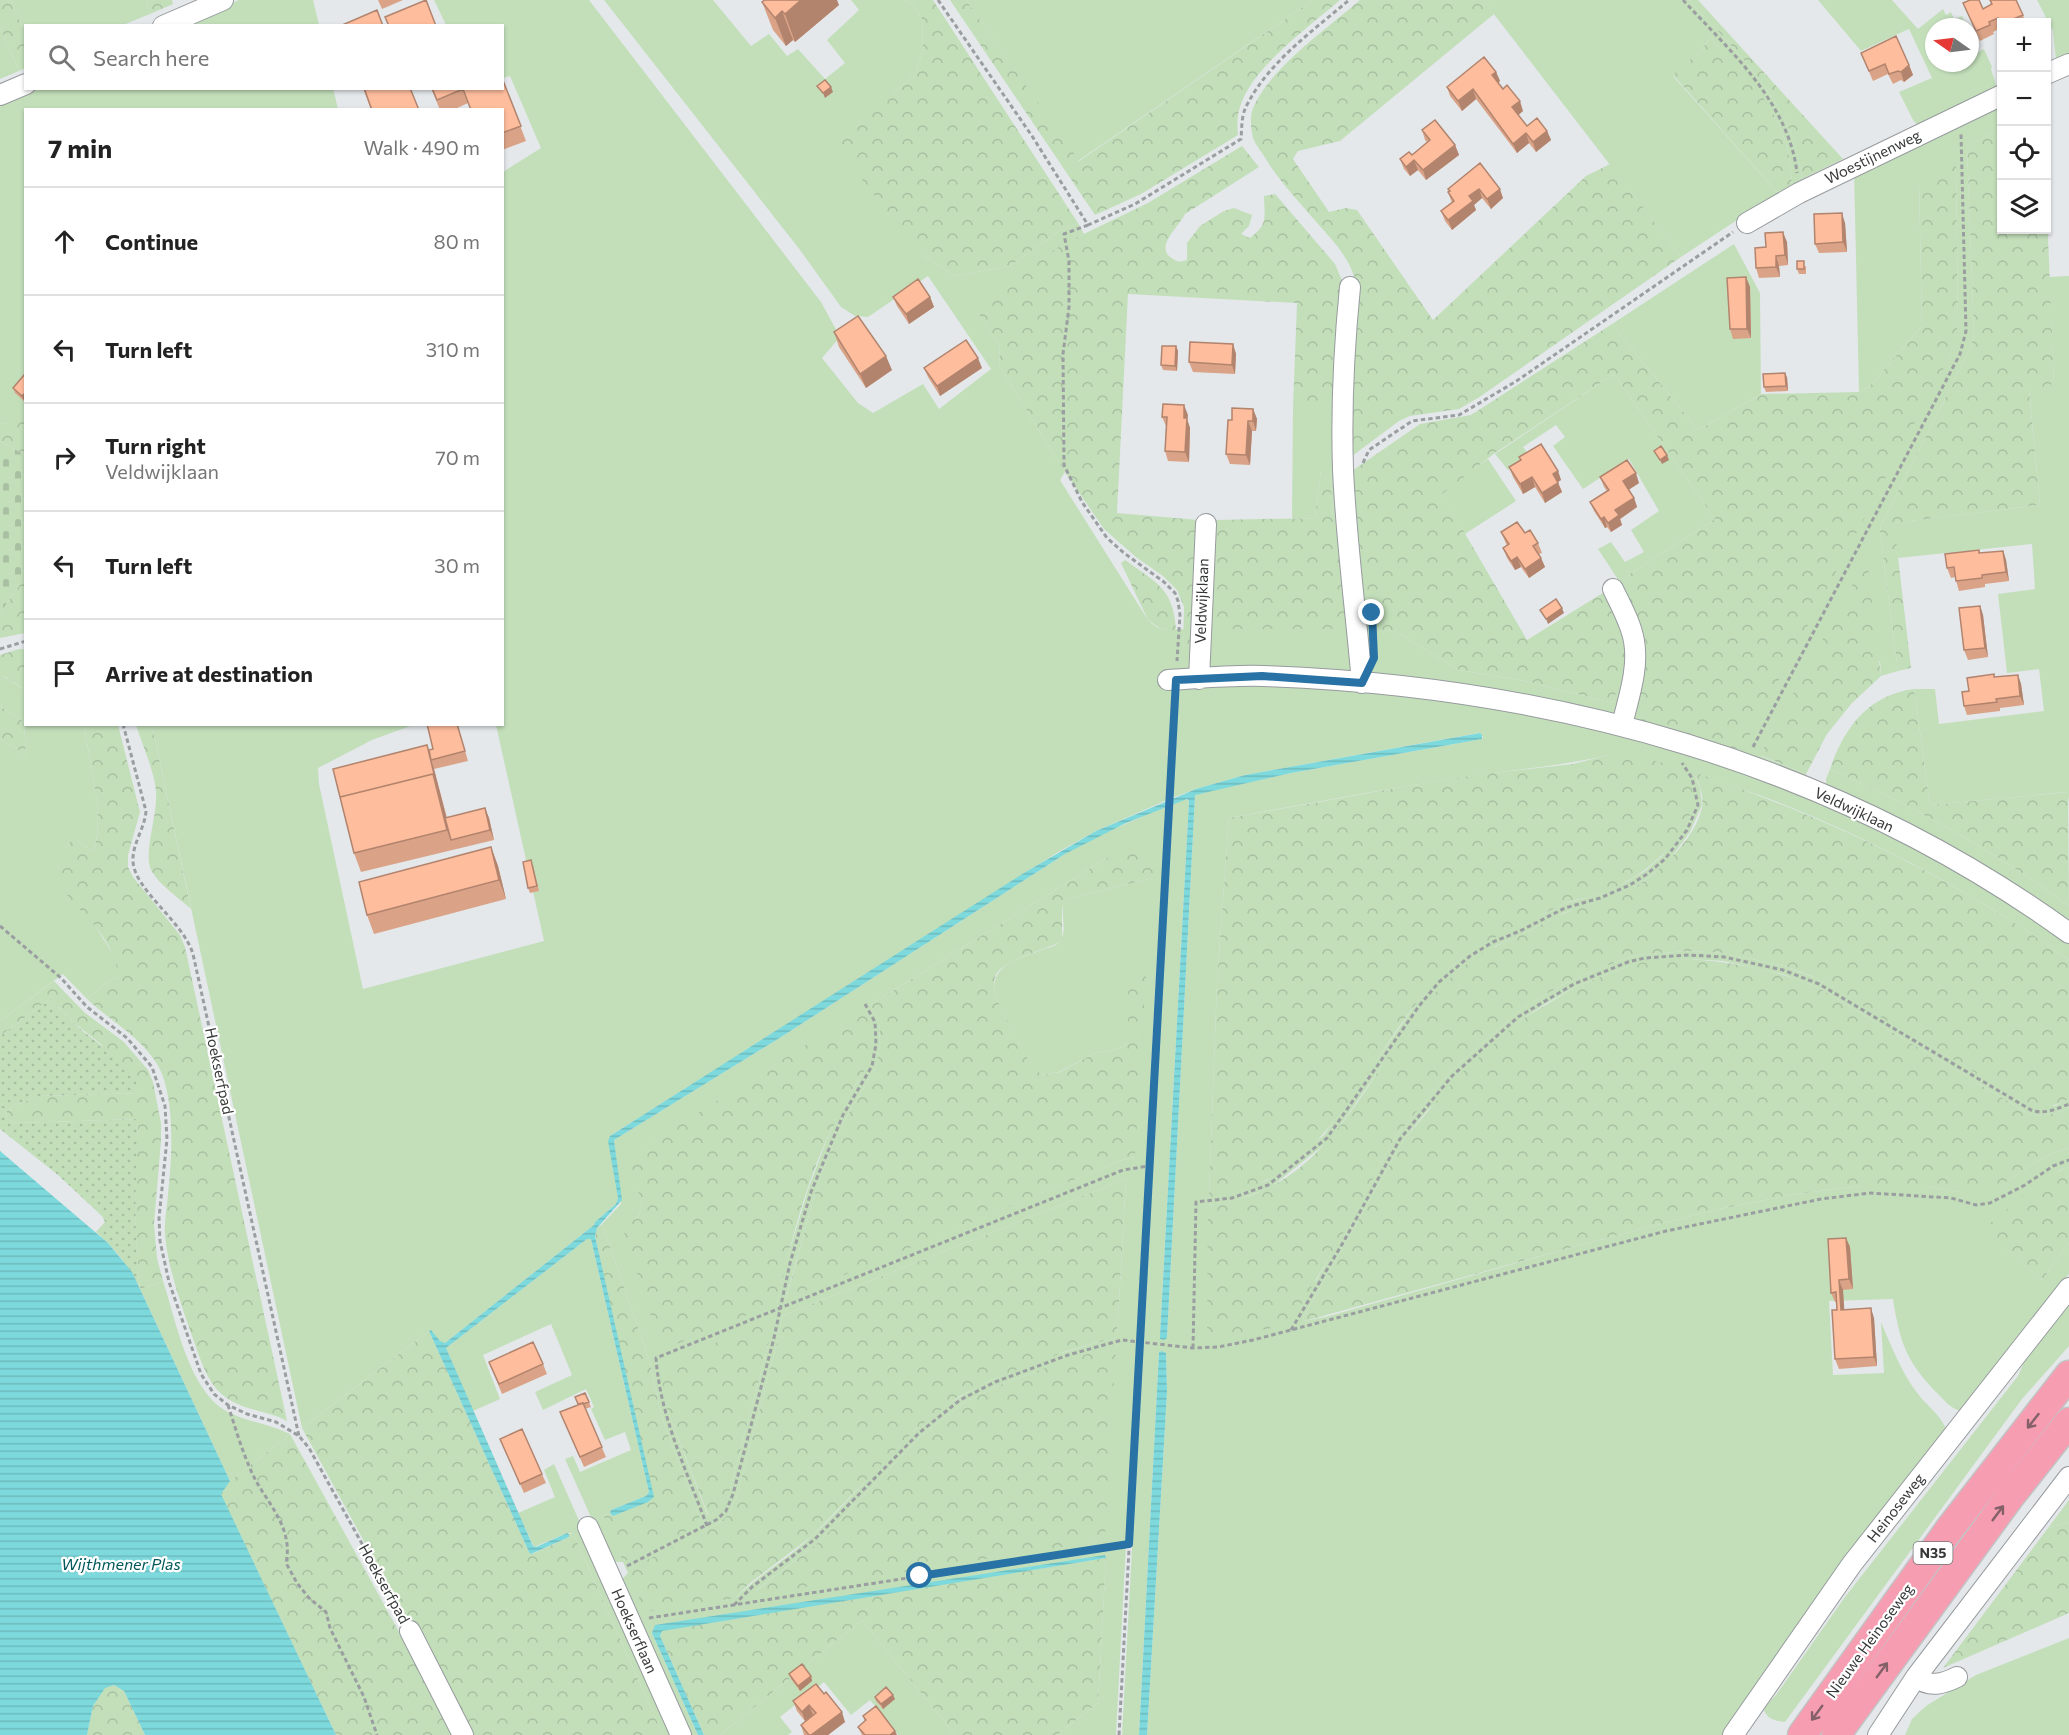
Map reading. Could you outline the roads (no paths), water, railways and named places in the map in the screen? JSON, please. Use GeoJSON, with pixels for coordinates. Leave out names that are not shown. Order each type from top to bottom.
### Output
{"type":"FeatureCollection","features":[{"type":"Feature","properties":{"kind":"highway","name":"Nieuwe Heinoseweg"},"geometry":{"type":"LineString","coordinates":[[1802,1735],[1951,1527],[2069,1375]]}},
{"type":"Feature","properties":{"kind":"highway","name":"Nieuwe Heinoseweg"},"geometry":{"type":"LineString","coordinates":[[1836,1735],[1995,1517],[2069,1422]]}},
{"type":"Feature","properties":{"kind":"street"},"geometry":{"type":"LineString","coordinates":[[169,24],[223,0]]}},
{"type":"Feature","properties":{"kind":"street"},"geometry":{"type":"LineString","coordinates":[[2051,72],[2069,64]]}},
{"type":"Feature","properties":{"kind":"street"},"geometry":{"type":"LineString","coordinates":[[0,95],[24,85]]}},
{"type":"Feature","properties":{"kind":"street","name":"Woestijnenweg"},"geometry":{"type":"LineString","coordinates":[[1747,223],[1799,193],[1997,97]]}},
{"type":"Feature","properties":{"kind":"street"},"geometry":{"type":"LineString","coordinates":[[1350,287],[1344,345],[1343,459],[1362,683]]}},
{"type":"Feature","properties":{"kind":"street","name":"Veldwijklaan"},"geometry":{"type":"LineString","coordinates":[[1199,679],[1206,524]]}},
{"type":"Feature","properties":{"kind":"street"},"geometry":{"type":"LineString","coordinates":[[1613,589],[1630,627],[1635,653],[1635,668],[1622,725]]}},
{"type":"Feature","properties":{"kind":"street","name":"Veldwijklaan"},"geometry":{"type":"LineString","coordinates":[[1172,680],[1262,676],[1473,694],[1529,704],[1665,737],[1744,763],[1800,785],[1909,836],[2013,895],[2069,933]]}},
{"type":"Feature","properties":{"kind":"street","name":"Heinoseweg"},"geometry":{"type":"LineString","coordinates":[[1733,1735],[1852,1564],[2069,1288]]}},
{"type":"Feature","properties":{"kind":"street"},"geometry":{"type":"LineString","coordinates":[[1878,1735],[1916,1677],[2069,1477]]}},
{"type":"Feature","properties":{"kind":"street","name":"Hoekserflaan"},"geometry":{"type":"LineString","coordinates":[[588,1527],[681,1735]]}},
{"type":"Feature","properties":{"kind":"street","name":"Hoekserfpad"},"geometry":{"type":"LineString","coordinates":[[410,1631],[463,1735]]}},
{"type":"Feature","properties":{"kind":"street"},"geometry":{"type":"LineString","coordinates":[[1916,1677],[1925,1683],[1938,1684],[1957,1677]]}},
{"type":"Feature","properties":{"kind":"water"},"geometry":{"type":"Polygon","coordinates":[[[1480,733],[1482,739],[1291,773],[1195,795],[1167,1338],[1164,1340],[1160,1339],[1160,1336],[1189,801],[1187,799],[1126,823],[1065,854],[778,1039],[614,1140],[622,1200],[597,1228],[595,1236],[654,1497],[648,1502],[613,1516],[610,1513],[611,1510],[646,1496],[649,1492],[591,1239],[587,1239],[446,1348],[533,1546],[536,1547],[569,1534],[569,1537],[531,1554],[529,1552],[429,1331],[431,1330],[440,1341],[445,1343],[594,1225],[616,1204],[618,1198],[608,1141],[610,1136],[1024,873],[1096,831],[1196,789],[1245,775],[1480,733]]]}},
{"type":"Feature","properties":{"kind":"water","name":"Wijthmener Plas"},"geometry":{"type":"Polygon","coordinates":[[[0,1151],[108,1243],[132,1272],[230,1481],[221,1494],[336,1735],[145,1735],[124,1691],[114,1685],[105,1688],[93,1706],[87,1735],[0,1735],[0,1151]]]}},
{"type":"Feature","properties":{"kind":"water"},"geometry":{"type":"Polygon","coordinates":[[[1159,1352],[1166,1353],[1167,1392],[1147,1735],[1139,1735],[1159,1352]]]}},
{"type":"Feature","properties":{"kind":"water"},"geometry":{"type":"Polygon","coordinates":[[[1105,1555],[1106,1558],[662,1631],[660,1636],[704,1735],[698,1735],[652,1633],[655,1625],[1105,1555]]]}}]}
